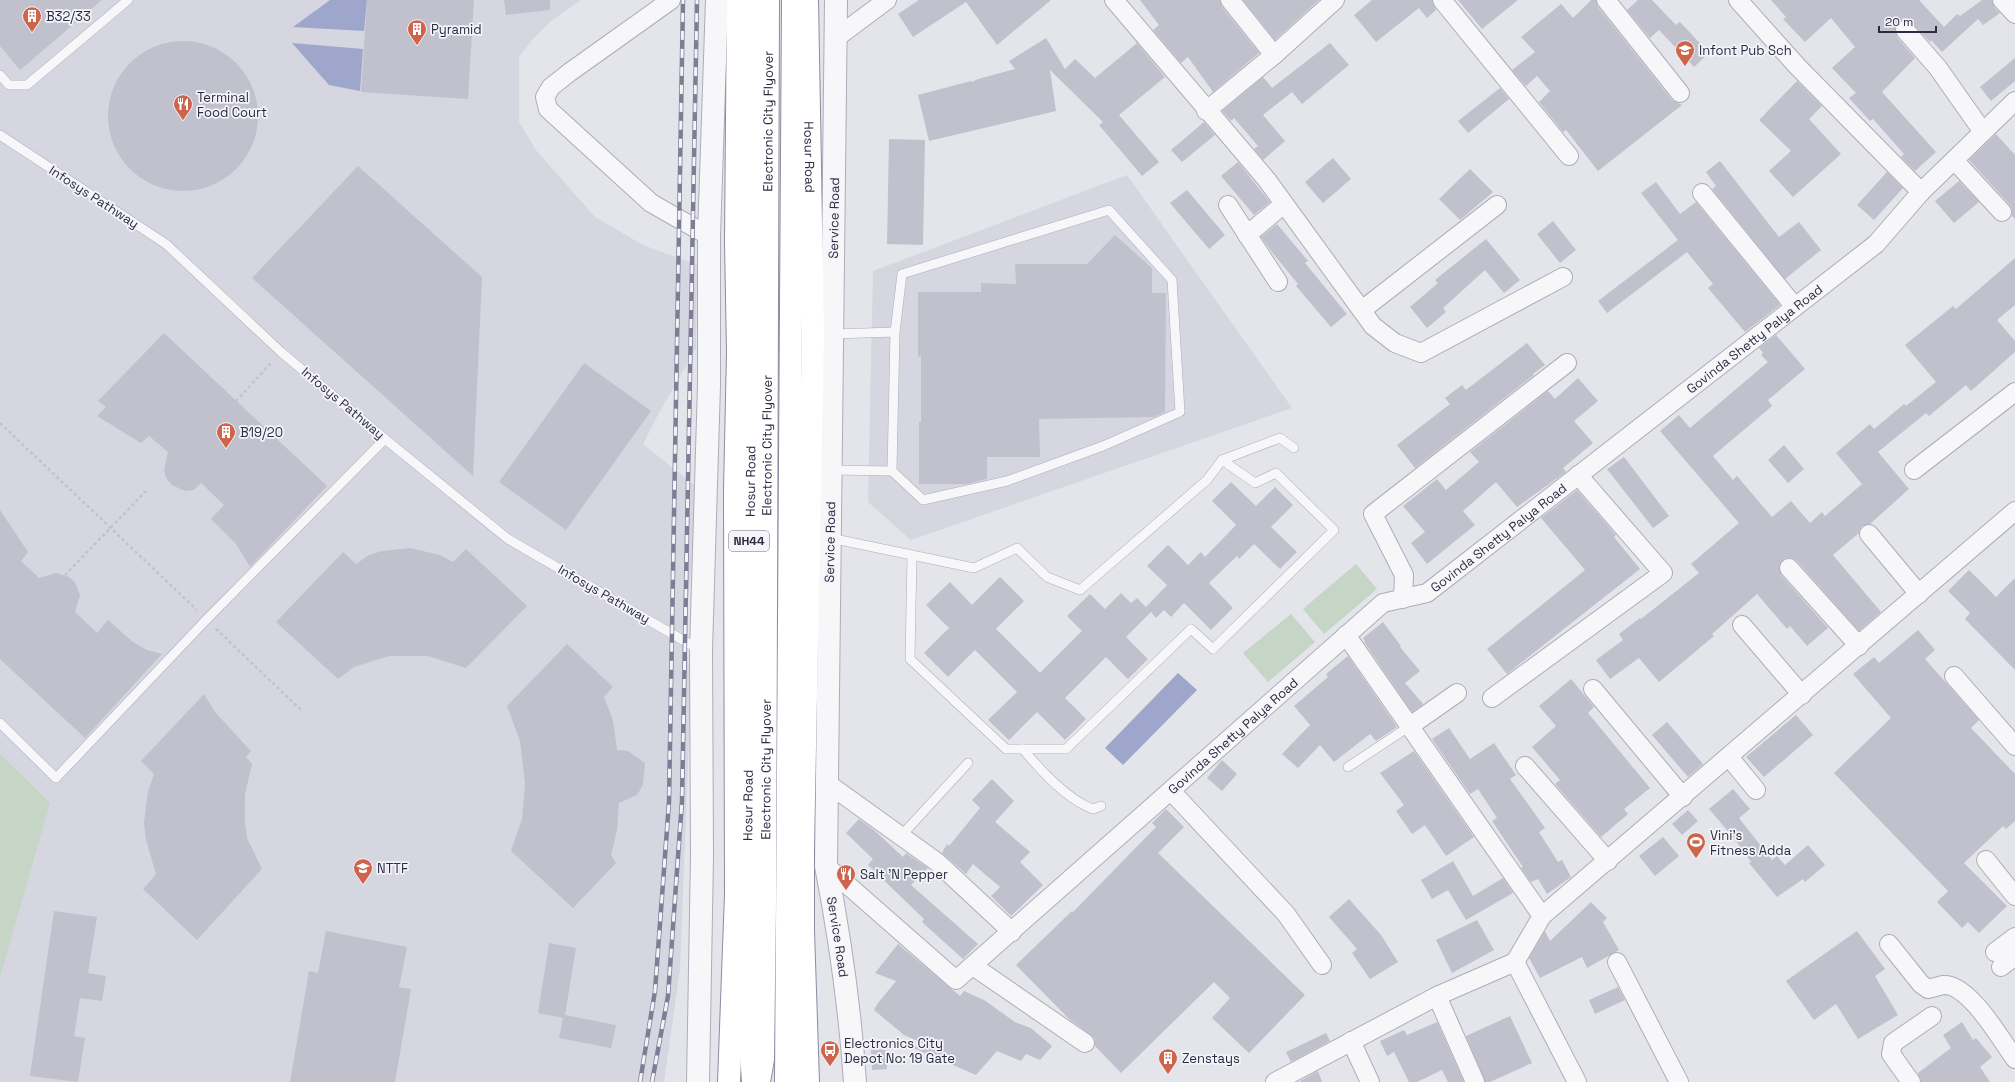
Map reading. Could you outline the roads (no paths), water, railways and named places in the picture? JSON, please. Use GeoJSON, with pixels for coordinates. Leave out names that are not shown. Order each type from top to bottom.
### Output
{"type":"FeatureCollection","features":[{"type":"Feature","properties":{"kind":"highway"},"geometry":{"type":"LineString","coordinates":[[729,1082],[736,894],[735,490],[738,352],[736,242],[738,0]]}},
{"type":"Feature","properties":{"kind":"highway","name":"Hosur Road"},"geometry":{"type":"LineString","coordinates":[[753,1082],[746,982],[754,0]]}},
{"type":"Feature","properties":{"kind":"highway","name":"Electronic City Flyover"},"geometry":{"type":"LineString","coordinates":[[759,1082],[763,1059],[765,898],[768,0]]}},
{"type":"Feature","properties":{"kind":"highway","name":"Electronic City Flyover"},"geometry":{"type":"LineString","coordinates":[[786,1082],[793,0]]}},
{"type":"Feature","properties":{"kind":"highway","name":"Hosur Road"},"geometry":{"type":"LineString","coordinates":[[807,0],[813,336],[803,849],[808,1082]]}},
{"type":"Feature","properties":{"kind":"street"},"geometry":{"type":"LineString","coordinates":[[671,0],[570,72],[551,87],[545,97],[548,109],[651,203],[709,236]]}},
{"type":"Feature","properties":{"kind":"street"},"geometry":{"type":"LineString","coordinates":[[697,1082],[702,856],[701,650],[709,385],[709,236],[717,0]]}},
{"type":"Feature","properties":{"kind":"street","name":"Service Road"},"geometry":{"type":"LineString","coordinates":[[836,0],[826,866],[836,916],[852,1029],[855,1082]]}},
{"type":"Feature","properties":{"kind":"street"},"geometry":{"type":"LineString","coordinates":[[836,38],[887,0]]}},
{"type":"Feature","properties":{"kind":"street"},"geometry":{"type":"LineString","coordinates":[[1114,0],[1206,111],[1267,180],[1373,326],[1395,343],[1420,353],[1563,277]]}},
{"type":"Feature","properties":{"kind":"street"},"geometry":{"type":"LineString","coordinates":[[1230,0],[1274,55]]}},
{"type":"Feature","properties":{"kind":"street"},"geometry":{"type":"LineString","coordinates":[[1206,111],[1274,55],[1334,0]]}},
{"type":"Feature","properties":{"kind":"street"},"geometry":{"type":"LineString","coordinates":[[1442,0],[1569,156]]}},
{"type":"Feature","properties":{"kind":"street"},"geometry":{"type":"LineString","coordinates":[[1606,0],[1680,93]]}},
{"type":"Feature","properties":{"kind":"street"},"geometry":{"type":"LineString","coordinates":[[1738,0],[1797,66],[1921,192]]}},
{"type":"Feature","properties":{"kind":"street"},"geometry":{"type":"LineString","coordinates":[[2002,0],[2015,14]]}},
{"type":"Feature","properties":{"kind":"street"},"geometry":{"type":"LineString","coordinates":[[1905,30],[1938,68],[1983,132]]}},
{"type":"Feature","properties":{"kind":"street","name":"Govinda Shetty Palya Road"},"geometry":{"type":"LineString","coordinates":[[826,866],[956,980],[1383,603],[1427,593],[1876,244],[1921,192],[2015,101]]}},
{"type":"Feature","properties":{"kind":"street"},"geometry":{"type":"LineString","coordinates":[[1954,160],[2002,212]]}},
{"type":"Feature","properties":{"kind":"street"},"geometry":{"type":"LineString","coordinates":[[1702,193],[1795,307]]}},
{"type":"Feature","properties":{"kind":"street"},"geometry":{"type":"LineString","coordinates":[[1247,235],[1284,204]]}},
{"type":"Feature","properties":{"kind":"street"},"geometry":{"type":"LineString","coordinates":[[1362,310],[1497,205]]}},
{"type":"Feature","properties":{"kind":"street"},"geometry":{"type":"LineString","coordinates":[[1228,206],[1278,282]]}},
{"type":"Feature","properties":{"kind":"street"},"geometry":{"type":"LineString","coordinates":[[1402,599],[1404,575],[1373,514],[1567,363]]}},
{"type":"Feature","properties":{"kind":"street"},"geometry":{"type":"LineString","coordinates":[[1914,470],[2015,392]]}},
{"type":"Feature","properties":{"kind":"street"},"geometry":{"type":"LineString","coordinates":[[1492,698],[1663,573],[1578,475]]}},
{"type":"Feature","properties":{"kind":"street"},"geometry":{"type":"LineString","coordinates":[[1275,1082],[1436,996],[1515,962],[1542,916],[1683,797],[2015,511]]}},
{"type":"Feature","properties":{"kind":"street"},"geometry":{"type":"LineString","coordinates":[[1869,534],[1919,594]]}},
{"type":"Feature","properties":{"kind":"street"},"geometry":{"type":"LineString","coordinates":[[1789,568],[1859,646]]}},
{"type":"Feature","properties":{"kind":"street"},"geometry":{"type":"LineString","coordinates":[[1742,626],[1802,695]]}},
{"type":"Feature","properties":{"kind":"street"},"geometry":{"type":"LineString","coordinates":[[1346,635],[1542,916]]}},
{"type":"Feature","properties":{"kind":"street"},"geometry":{"type":"LineString","coordinates":[[1954,676],[2015,746]]}},
{"type":"Feature","properties":{"kind":"street"},"geometry":{"type":"LineString","coordinates":[[1593,689],[1683,797]]}},
{"type":"Feature","properties":{"kind":"street"},"geometry":{"type":"LineString","coordinates":[[1410,726],[1457,693]]}},
{"type":"Feature","properties":{"kind":"street"},"geometry":{"type":"LineString","coordinates":[[1729,757],[1756,790]]}},
{"type":"Feature","properties":{"kind":"street"},"geometry":{"type":"LineString","coordinates":[[1524,766],[1608,861]]}},
{"type":"Feature","properties":{"kind":"street"},"geometry":{"type":"LineString","coordinates":[[827,783],[937,862],[1012,932]]}},
{"type":"Feature","properties":{"kind":"street"},"geometry":{"type":"LineString","coordinates":[[1171,791],[1286,914],[1322,965]]}},
{"type":"Feature","properties":{"kind":"street"},"geometry":{"type":"LineString","coordinates":[[1986,860],[2015,896]]}},
{"type":"Feature","properties":{"kind":"street"},"geometry":{"type":"LineString","coordinates":[[2004,958],[2015,937]]}},
{"type":"Feature","properties":{"kind":"street"},"geometry":{"type":"LineString","coordinates":[[1889,944],[1921,984],[1928,989],[1943,985],[1952,987],[1967,996],[2015,1059]]}},
{"type":"Feature","properties":{"kind":"street"},"geometry":{"type":"LineString","coordinates":[[1515,962],[1577,1082]]}},
{"type":"Feature","properties":{"kind":"street"},"geometry":{"type":"LineString","coordinates":[[1616,962],[1679,1082]]}},
{"type":"Feature","properties":{"kind":"street"},"geometry":{"type":"LineString","coordinates":[[973,966],[1085,1043]]}},
{"type":"Feature","properties":{"kind":"street"},"geometry":{"type":"LineString","coordinates":[[1436,996],[1475,1082]]}},
{"type":"Feature","properties":{"kind":"street"},"geometry":{"type":"LineString","coordinates":[[1911,1082],[1891,1054],[1893,1043],[1932,1016]]}},
{"type":"Feature","properties":{"kind":"street"},"geometry":{"type":"LineString","coordinates":[[1351,1042],[1370,1082]]}},
{"type":"Feature","properties":{"kind":"lane"},"geometry":{"type":"LineString","coordinates":[[0,75],[9,85],[27,85],[128,0]]}},
{"type":"Feature","properties":{"kind":"lane","name":"Infosys Pathway"},"geometry":{"type":"LineString","coordinates":[[0,135],[166,244],[281,352],[508,539],[701,650]]}},
{"type":"Feature","properties":{"kind":"lane"},"geometry":{"type":"LineString","coordinates":[[831,470],[892,471],[923,500],[1007,481],[1103,446],[1180,412],[1172,280],[1109,210],[902,274],[895,332],[892,471]]}},
{"type":"Feature","properties":{"kind":"lane"},"geometry":{"type":"LineString","coordinates":[[833,334],[895,332]]}},
{"type":"Feature","properties":{"kind":"lane"},"geometry":{"type":"LineString","coordinates":[[830,538],[974,568],[1017,548],[1047,577],[1080,590],[1207,480],[1222,460],[1280,438],[1294,448]]}},
{"type":"Feature","properties":{"kind":"lane"},"geometry":{"type":"LineString","coordinates":[[0,723],[56,778],[206,620],[385,439]]}},
{"type":"Feature","properties":{"kind":"lane"},"geometry":{"type":"LineString","coordinates":[[912,555],[910,659],[1006,749],[1066,749],[1191,629],[1213,649],[1334,530],[1276,473],[1255,483],[1222,460]]}},
{"type":"Feature","properties":{"kind":"lane"},"geometry":{"type":"LineString","coordinates":[[1348,767],[1410,726]]}},
{"type":"Feature","properties":{"kind":"lane"},"geometry":{"type":"LineString","coordinates":[[1023,749],[1033,761],[1080,804],[1093,809],[1101,806]]}},
{"type":"Feature","properties":{"kind":"lane"},"geometry":{"type":"LineString","coordinates":[[901,836],[968,763]]}},
{"type":"Feature","properties":{"kind":"water"},"geometry":{"type":"Polygon","coordinates":[[[330,0],[367,0],[364,31],[293,27],[330,0]]]}},
{"type":"Feature","properties":{"kind":"water"},"geometry":{"type":"Polygon","coordinates":[[[292,43],[363,49],[360,91],[329,85],[292,43]]]}},
{"type":"Feature","properties":{"kind":"water"},"geometry":{"type":"Polygon","coordinates":[[[1178,673],[1197,690],[1123,765],[1105,748],[1178,673]]]}},
{"type":"Feature","properties":{"kind":"railway"},"geometry":{"type":"LineString","coordinates":[[640,1082],[655,991],[669,802],[683,0]]}},
{"type":"Feature","properties":{"kind":"railway"},"geometry":{"type":"LineString","coordinates":[[652,1082],[668,996],[682,801],[697,0]]}},
{"type":"Feature","properties":{"kind":"place","name":"B32/33"},"geometry":{"type":"Point","coordinates":[32,33]}},
{"type":"Feature","properties":{"kind":"place","name":"Pyramid"},"geometry":{"type":"Point","coordinates":[417,46]}},
{"type":"Feature","properties":{"kind":"place","name":"Infont Pub Sch"},"geometry":{"type":"Point","coordinates":[1685,67]}},
{"type":"Feature","properties":{"kind":"place","name":"Terminal Food Court"},"geometry":{"type":"Point","coordinates":[183,121]}},
{"type":"Feature","properties":{"kind":"place","name":"B19/20"},"geometry":{"type":"Point","coordinates":[226,449]}},
{"type":"Feature","properties":{"kind":"place","name":"Vini's Fitness Adda"},"geometry":{"type":"Point","coordinates":[1696,859]}},
{"type":"Feature","properties":{"kind":"place","name":"NTTF"},"geometry":{"type":"Point","coordinates":[363,885]}},
{"type":"Feature","properties":{"kind":"place","name":"Salt 'N Pepper"},"geometry":{"type":"Point","coordinates":[846,891]}},
{"type":"Feature","properties":{"kind":"place","name":"Electronics City Depot No: 19 Gate"},"geometry":{"type":"Point","coordinates":[830,1067]}},
{"type":"Feature","properties":{"kind":"place","name":"Zenstays"},"geometry":{"type":"Point","coordinates":[1168,1075]}}]}
